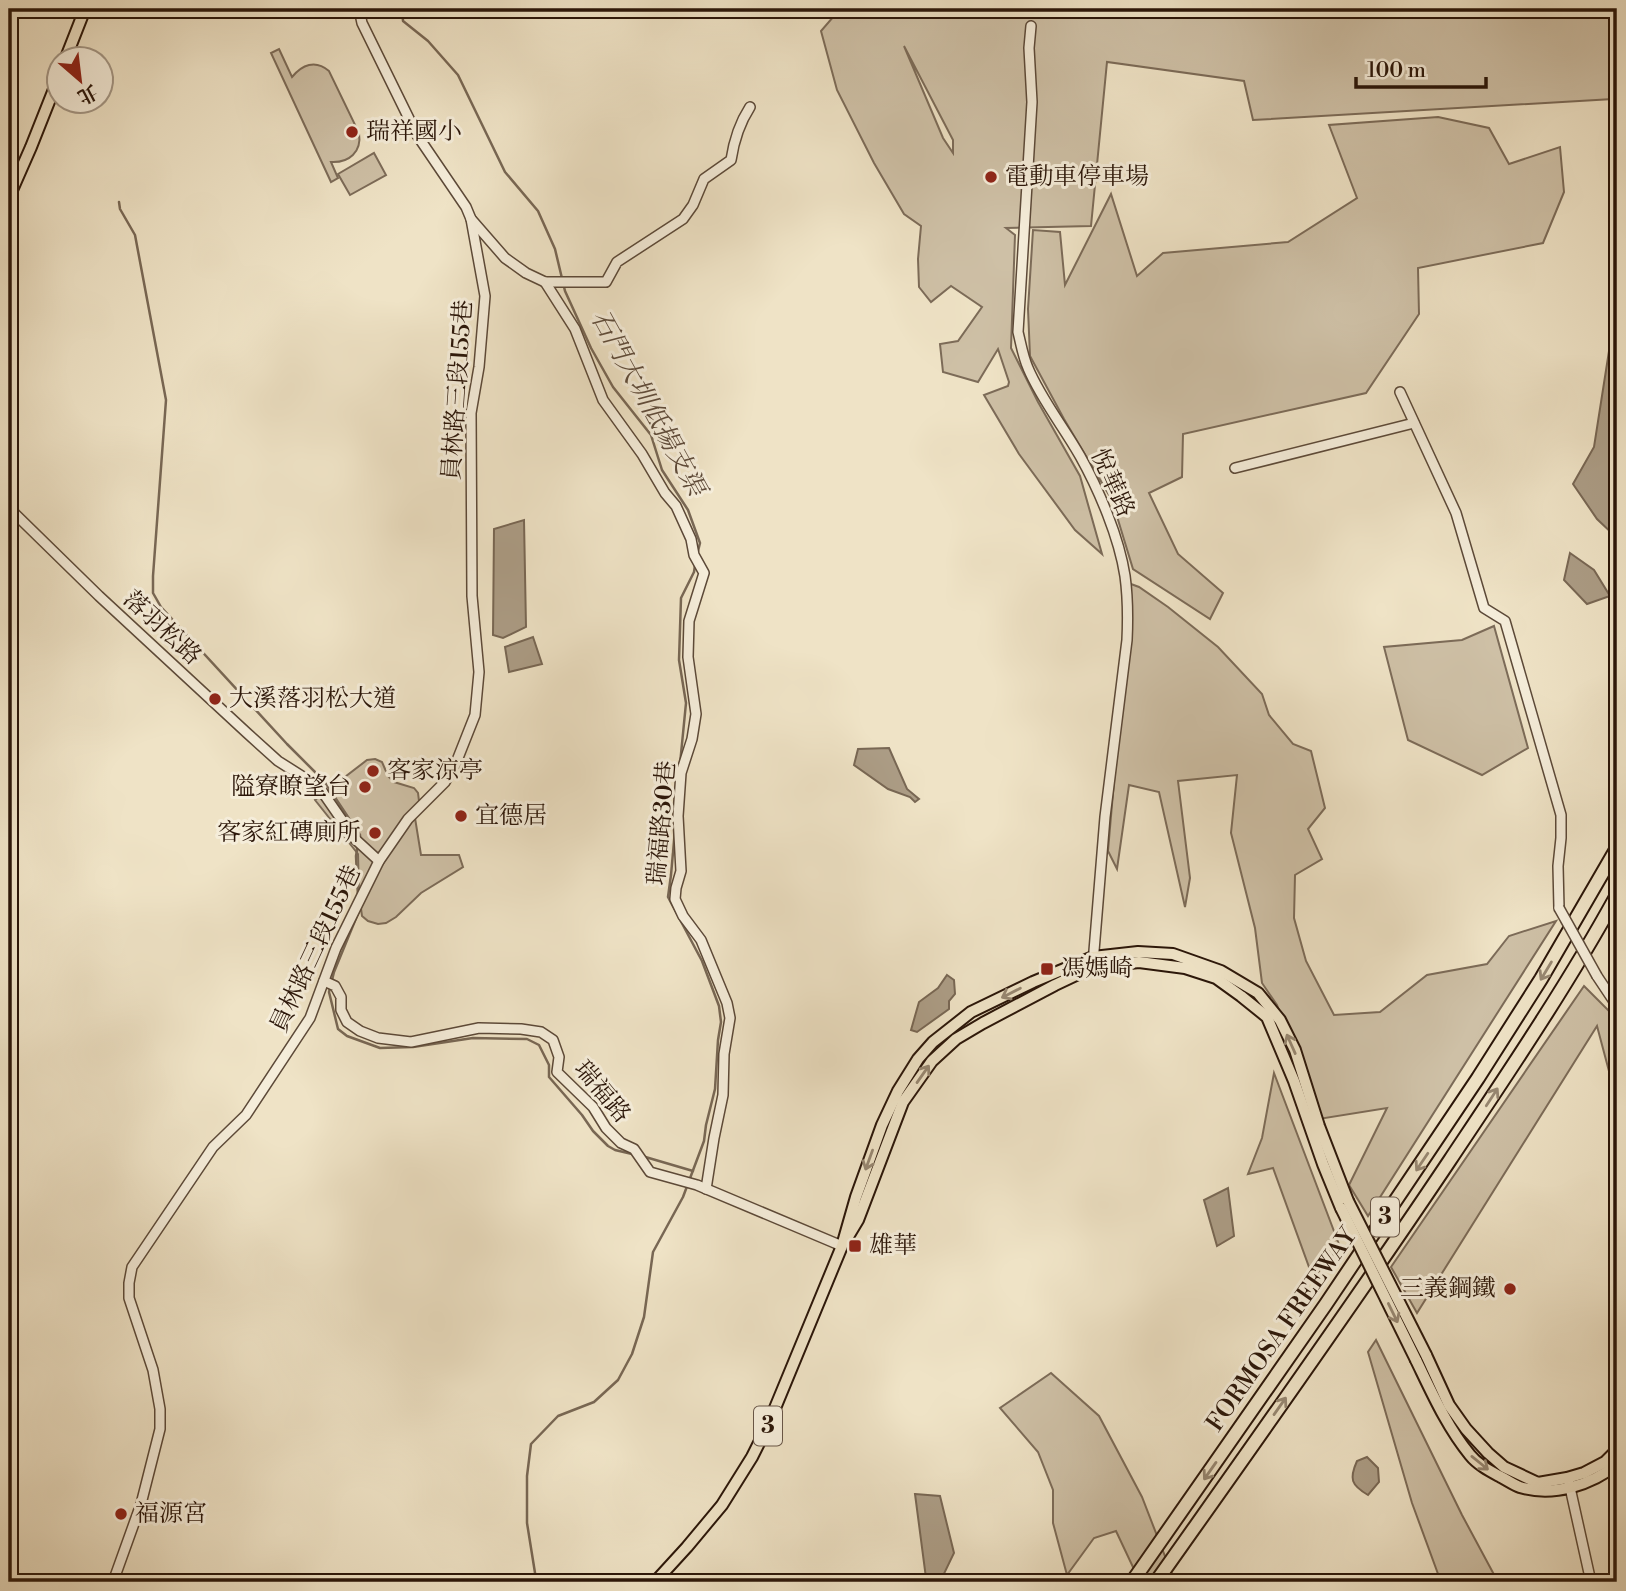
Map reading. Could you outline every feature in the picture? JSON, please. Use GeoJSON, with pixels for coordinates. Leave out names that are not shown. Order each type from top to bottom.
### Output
{"type":"FeatureCollection","features":[{"type":"Feature","properties":{"kind":"highway","name":"FORMOSA FREEWAY"},"geometry":{"type":"LineString","coordinates":[[1135,1579],[1326,1304],[1478,1078],[1541,979],[1617,848]]}},
{"type":"Feature","properties":{"kind":"highway","name":"FORMOSA FREEWAY"},"geometry":{"type":"LineString","coordinates":[[1156,1582],[1448,1163],[1540,1023],[1617,895]]}},
{"type":"Feature","properties":{"kind":"main road"},"geometry":{"type":"LineString","coordinates":[[70,46],[85,9]]}},
{"type":"Feature","properties":{"kind":"main road"},"geometry":{"type":"LineString","coordinates":[[9,197],[46,109]]}},
{"type":"Feature","properties":{"kind":"main road","name":"3"},"geometry":{"type":"LineString","coordinates":[[654,1582],[722,1505],[752,1457],[842,1246],[882,1125],[898,1091],[918,1059],[933,1042],[971,1013],[1033,982],[1093,962],[1138,952],[1173,954],[1221,971],[1258,993],[1280,1020],[1295,1050],[1344,1204],[1444,1407],[1504,1467],[1538,1483],[1569,1483],[1609,1471],[1617,1464]]}},
{"type":"Feature","properties":{"kind":"main road","name":"3"},"geometry":{"type":"LineString","coordinates":[[1569,1483],[1605,1462],[1617,1450]]}},
{"type":"Feature","properties":{"kind":"street"},"geometry":{"type":"LineString","coordinates":[[359,9],[362,23],[417,135],[466,207],[471,219],[505,258],[545,282],[606,282],[617,262],[683,219],[693,205],[704,179],[730,160],[741,120],[750,107]]}},
{"type":"Feature","properties":{"kind":"street","name":"悅華路"},"geometry":{"type":"LineString","coordinates":[[1031,26],[1031,120],[1018,332],[1026,365],[1080,456],[1114,534],[1125,574],[1128,614],[1105,817],[1093,962]]}},
{"type":"Feature","properties":{"kind":"street","name":"員林路三段155巷"},"geometry":{"type":"LineString","coordinates":[[113,1582],[141,1504],[160,1429],[160,1409],[153,1370],[130,1297],[132,1267],[214,1147],[246,1115],[310,1018],[329,983],[336,948],[379,861],[408,819],[445,782],[456,763],[475,715],[479,672],[472,596],[471,413],[479,367],[485,296],[471,219]]}},
{"type":"Feature","properties":{"kind":"street","name":"瑞福路30巷"},"geometry":{"type":"LineString","coordinates":[[545,282],[575,329],[603,400],[676,506],[691,539],[694,555],[704,573],[689,621],[688,657],[696,714],[692,739],[681,773],[678,816],[681,871],[675,900],[701,940],[727,1003],[730,1018],[724,1054],[723,1095],[706,1189]]}},
{"type":"Feature","properties":{"kind":"street"},"geometry":{"type":"LineString","coordinates":[[1400,392],[1456,513],[1485,608],[1505,621],[1561,815],[1559,908],[1617,1006]]}},
{"type":"Feature","properties":{"kind":"street"},"geometry":{"type":"LineString","coordinates":[[1235,468],[1414,423]]}},
{"type":"Feature","properties":{"kind":"street","name":"落羽松路"},"geometry":{"type":"LineString","coordinates":[[9,508],[99,596],[278,761],[319,787],[359,842],[379,861]]}},
{"type":"Feature","properties":{"kind":"street","name":"瑞福路"},"geometry":{"type":"LineString","coordinates":[[329,983],[341,997],[341,1010],[347,1022],[378,1038],[411,1042],[479,1028],[541,1032],[553,1040],[559,1057],[557,1072],[593,1107],[606,1128],[621,1143],[640,1155],[650,1172],[706,1189],[842,1246]]}},
{"type":"Feature","properties":{"kind":"street"},"geometry":{"type":"LineString","coordinates":[[1569,1483],[1591,1582]]}},
{"type":"Feature","properties":{"kind":"shaded area"},"geometry":{"type":"Polygon","coordinates":[[[840,9],[1617,9],[1617,95],[1613,99],[1253,120],[1244,81],[1107,62],[1091,226],[1006,228],[1015,235],[1011,348],[1080,476],[1102,554],[1075,530],[1019,454],[984,395],[1008,386],[998,349],[978,382],[943,372],[940,344],[958,341],[982,307],[951,286],[931,302],[919,287],[921,226],[904,214],[874,163],[837,90],[821,31],[840,9]],[[904,46],[943,138],[953,153],[953,140],[904,46]]]}},
{"type":"Feature","properties":{"kind":"shaded area"},"geometry":{"type":"Polygon","coordinates":[[[279,49],[292,77],[300,69],[314,64],[329,71],[359,133],[358,146],[353,155],[343,161],[331,162],[338,178],[331,182],[271,53],[279,49]]]}},
{"type":"Feature","properties":{"kind":"shaded area"},"geometry":{"type":"Polygon","coordinates":[[[1438,117],[1489,128],[1509,164],[1560,147],[1564,192],[1543,243],[1418,268],[1419,314],[1366,393],[1183,434],[1182,477],[1149,493],[1178,554],[1223,593],[1210,619],[1133,569],[1112,500],[1030,356],[1028,309],[1033,230],[1060,232],[1065,285],[1111,194],[1137,276],[1163,253],[1288,242],[1357,198],[1329,125],[1438,117]]]}},
{"type":"Feature","properties":{"kind":"shaded area"},"geometry":{"type":"Polygon","coordinates":[[[374,153],[386,175],[350,195],[338,174],[374,153]]]}},
{"type":"Feature","properties":{"kind":"shaded area"},"geometry":{"type":"Polygon","coordinates":[[[1617,300],[1617,538],[1597,519],[1573,484],[1594,447],[1617,300]]]}},
{"type":"Feature","properties":{"kind":"shaded area"},"geometry":{"type":"Polygon","coordinates":[[[524,520],[526,627],[503,638],[493,635],[494,529],[524,520]]]}},
{"type":"Feature","properties":{"kind":"shaded area"},"geometry":{"type":"Polygon","coordinates":[[[1570,553],[1594,570],[1610,596],[1587,604],[1564,580],[1570,553]]]}},
{"type":"Feature","properties":{"kind":"shaded area"},"geometry":{"type":"Polygon","coordinates":[[[1131,584],[1168,607],[1218,647],[1262,694],[1269,715],[1293,744],[1311,751],[1325,808],[1308,829],[1322,859],[1295,875],[1294,918],[1306,961],[1334,1015],[1380,1012],[1427,975],[1487,964],[1509,936],[1556,921],[1368,1216],[1349,1185],[1387,1108],[1319,1119],[1277,1005],[1262,983],[1255,928],[1231,833],[1237,775],[1178,781],[1190,878],[1185,907],[1159,792],[1129,785],[1117,869],[1108,851],[1131,584]]]}},
{"type":"Feature","properties":{"kind":"shaded area"},"geometry":{"type":"Polygon","coordinates":[[[1494,626],[1528,748],[1482,775],[1408,740],[1384,647],[1462,640],[1494,626]]]}},
{"type":"Feature","properties":{"kind":"shaded area"},"geometry":{"type":"Polygon","coordinates":[[[533,637],[542,664],[509,672],[505,647],[533,637]]]}},
{"type":"Feature","properties":{"kind":"shaded area"},"geometry":{"type":"Polygon","coordinates":[[[889,748],[907,789],[919,799],[915,802],[910,797],[888,789],[854,765],[858,749],[889,748]]]}},
{"type":"Feature","properties":{"kind":"shaded area"},"geometry":{"type":"Polygon","coordinates":[[[367,760],[382,762],[394,782],[414,788],[418,793],[415,818],[421,855],[459,855],[463,867],[421,893],[396,917],[378,924],[362,916],[358,854],[315,800],[367,760]]]}},
{"type":"Feature","properties":{"kind":"shaded area"},"geometry":{"type":"Polygon","coordinates":[[[947,975],[954,980],[955,994],[949,1001],[949,1009],[917,1032],[911,1030],[919,1002],[938,988],[947,975]]]}},
{"type":"Feature","properties":{"kind":"shaded area"},"geometry":{"type":"Polygon","coordinates":[[[1584,986],[1609,1011],[1616,1035],[1617,1074],[1610,1075],[1597,1026],[1417,1313],[1391,1267],[1584,986]]]}},
{"type":"Feature","properties":{"kind":"shaded area"},"geometry":{"type":"Polygon","coordinates":[[[1274,1073],[1340,1247],[1313,1278],[1273,1168],[1248,1174],[1262,1138],[1274,1073]]]}},
{"type":"Feature","properties":{"kind":"shaded area"},"geometry":{"type":"Polygon","coordinates":[[[1228,1188],[1234,1236],[1217,1246],[1204,1200],[1228,1188]]]}},
{"type":"Feature","properties":{"kind":"shaded area"},"geometry":{"type":"Polygon","coordinates":[[[1376,1340],[1498,1582],[1441,1582],[1412,1503],[1368,1352],[1376,1340]]]}},
{"type":"Feature","properties":{"kind":"shaded area"},"geometry":{"type":"Polygon","coordinates":[[[1051,1373],[1099,1416],[1142,1497],[1175,1582],[1140,1582],[1116,1531],[1094,1538],[1067,1575],[1053,1523],[1053,1490],[1038,1452],[1000,1408],[1051,1373]]]}},
{"type":"Feature","properties":{"kind":"shaded area"},"geometry":{"type":"Polygon","coordinates":[[[1367,1457],[1378,1468],[1379,1482],[1368,1495],[1355,1485],[1352,1477],[1357,1461],[1367,1457]]]}},
{"type":"Feature","properties":{"kind":"shaded area"},"geometry":{"type":"Polygon","coordinates":[[[915,1494],[940,1496],[954,1553],[940,1582],[926,1578],[915,1494]]]}},
{"type":"Feature","properties":{"kind":"waterway","name":"石門大圳低揚支渠"},"geometry":{"type":"LineString","coordinates":[[402,9],[403,21],[428,41],[458,75],[505,172],[538,211],[555,249],[565,291],[591,348],[613,387],[651,435],[662,470],[688,510],[700,543],[697,555]]}},
{"type":"Feature","properties":{"kind":"waterway"},"geometry":{"type":"LineString","coordinates":[[119,202],[120,209],[135,235],[166,400],[153,593],[161,607],[324,781],[360,838]]}},
{"type":"Feature","properties":{"kind":"waterway","name":"石門大圳低揚支渠"},"geometry":{"type":"LineString","coordinates":[[680,764],[686,703],[679,660],[681,598],[695,565]]}},
{"type":"Feature","properties":{"kind":"waterway","name":"石門大圳低揚支渠"},"geometry":{"type":"LineString","coordinates":[[534,1582],[536,1579],[527,1523],[527,1476],[531,1444],[558,1416],[594,1402],[618,1380],[632,1354],[644,1317],[653,1252],[683,1197],[704,1141],[715,1089],[721,1022],[719,1006],[702,961],[668,897],[675,830]]}},
{"type":"Feature","properties":{"kind":"waterway"},"geometry":{"type":"LineString","coordinates":[[358,844],[358,897]]}},
{"type":"Feature","properties":{"kind":"waterway"},"geometry":{"type":"LineString","coordinates":[[359,911],[334,972],[329,992],[338,1029],[347,1036],[380,1048],[413,1047],[473,1038],[527,1039],[539,1045],[549,1065],[549,1077],[593,1131],[608,1146],[632,1154]]}},
{"type":"Feature","properties":{"kind":"waterway"},"geometry":{"type":"LineString","coordinates":[[642,1156],[693,1171]]}},
{"type":"Feature","properties":{"kind":"place","name":"瑞祥國小"},"geometry":{"type":"Point","coordinates":[352,132]}},
{"type":"Feature","properties":{"kind":"place","name":"電動車停車場"},"geometry":{"type":"Point","coordinates":[991,177]}},
{"type":"Feature","properties":{"kind":"place","name":"大溪落羽松大道"},"geometry":{"type":"Point","coordinates":[215,699]}},
{"type":"Feature","properties":{"kind":"place","name":"客家涼亭"},"geometry":{"type":"Point","coordinates":[373,771]}},
{"type":"Feature","properties":{"kind":"place","name":"隘寮瞭望台"},"geometry":{"type":"Point","coordinates":[365,787]}},
{"type":"Feature","properties":{"kind":"place","name":"宜德居"},"geometry":{"type":"Point","coordinates":[461,816]}},
{"type":"Feature","properties":{"kind":"place","name":"客家紅磚廁所"},"geometry":{"type":"Point","coordinates":[375,833]}},
{"type":"Feature","properties":{"kind":"place","name":"馮媽崎"},"geometry":{"type":"Point","coordinates":[1047,969]}},
{"type":"Feature","properties":{"kind":"place","name":"雄華"},"geometry":{"type":"Point","coordinates":[855,1246]}},
{"type":"Feature","properties":{"kind":"place","name":"三義鋼鐵"},"geometry":{"type":"Point","coordinates":[1510,1289]}},
{"type":"Feature","properties":{"kind":"place","name":"福源宮"},"geometry":{"type":"Point","coordinates":[121,1514]}}]}
